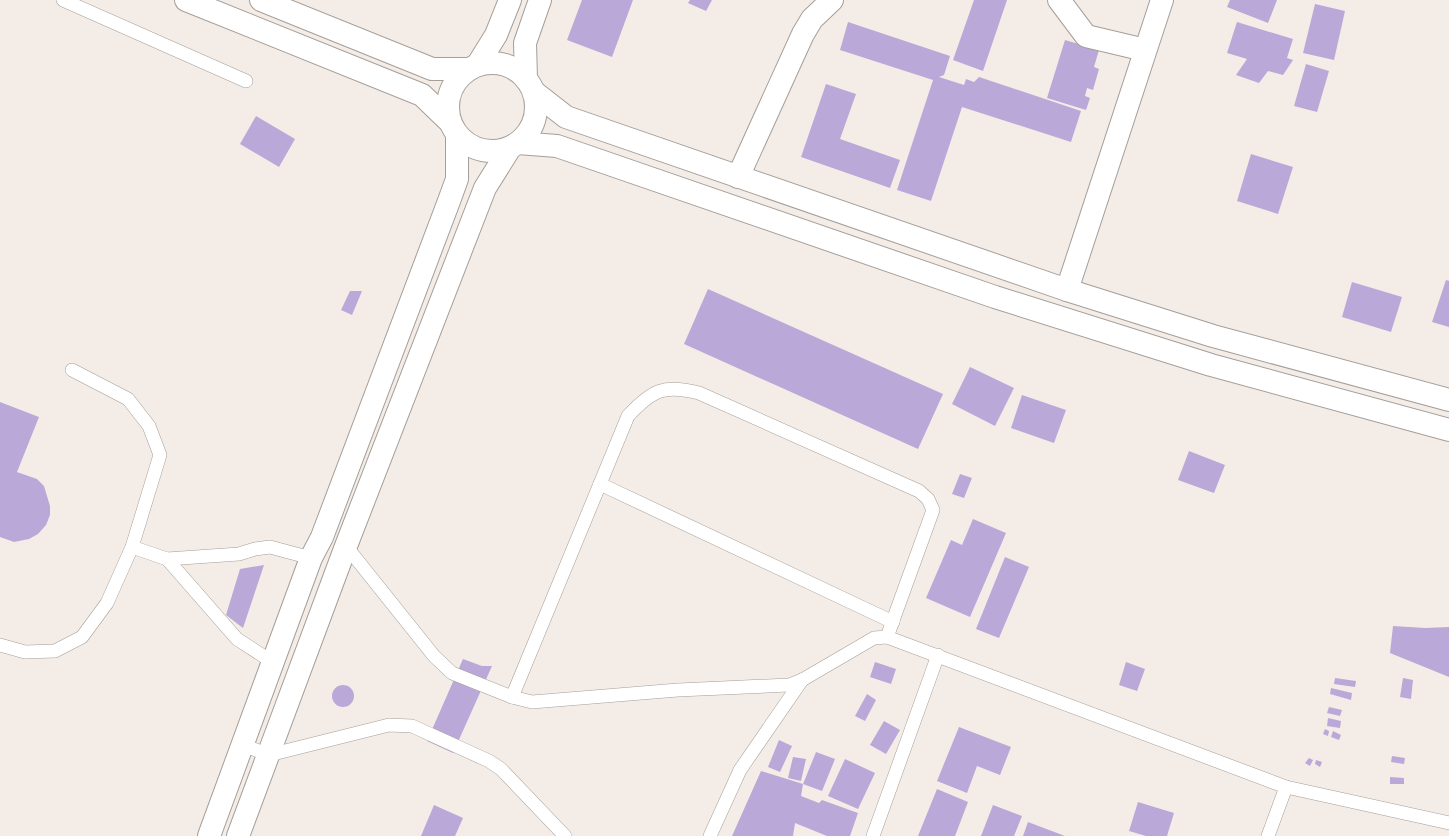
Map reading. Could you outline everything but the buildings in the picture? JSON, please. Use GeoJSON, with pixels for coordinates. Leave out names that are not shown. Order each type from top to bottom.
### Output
{"type":"FeatureCollection","features":[{"type":"Feature","properties":{"kind":"street"},"geometry":{"type":"LineString","coordinates":[[186,0],[422,95],[473,147],[487,151],[514,145],[557,146],[1003,299],[1210,365],[1449,430]]}},
{"type":"Feature","properties":{"kind":"street"},"geometry":{"type":"LineString","coordinates":[[261,0],[432,69],[498,63],[510,66],[566,117],[1067,290],[1212,336],[1449,400]]}},
{"type":"Feature","properties":{"kind":"street"},"geometry":{"type":"LineString","coordinates":[[209,836],[244,745],[311,558],[322,537],[455,186],[457,179],[454,129],[448,110],[449,98],[453,86],[460,76],[474,66],[496,35],[510,0]]}},
{"type":"Feature","properties":{"kind":"street"},"geometry":{"type":"LineString","coordinates":[[238,836],[346,546],[485,188],[514,145],[532,125],[536,114],[536,103],[530,85],[525,43],[540,0]]}},
{"type":"Feature","properties":{"kind":"street"},"geometry":{"type":"LineString","coordinates":[[738,177],[803,34],[812,19],[832,0]]}},
{"type":"Feature","properties":{"kind":"street"},"geometry":{"type":"LineString","coordinates":[[1059,0],[1086,36],[1145,50]]}},
{"type":"Feature","properties":{"kind":"street"},"geometry":{"type":"LineString","coordinates":[[1067,290],[1162,0]]}},
{"type":"Feature","properties":{"kind":"lane"},"geometry":{"type":"LineString","coordinates":[[63,0],[246,81]]}},
{"type":"Feature","properties":{"kind":"lane"},"geometry":{"type":"LineString","coordinates":[[0,644],[25,652],[55,650],[82,637],[107,603],[132,547],[160,455],[149,426],[128,399],[72,370]]}},
{"type":"Feature","properties":{"kind":"lane"},"geometry":{"type":"LineString","coordinates":[[512,697],[628,416],[642,401],[659,391],[679,388],[700,393],[919,491],[928,499],[933,510],[887,637]]}},
{"type":"Feature","properties":{"kind":"lane"},"geometry":{"type":"LineString","coordinates":[[600,484],[893,622]]}},
{"type":"Feature","properties":{"kind":"lane"},"geometry":{"type":"LineString","coordinates":[[346,546],[434,656],[452,673],[512,697],[532,702],[678,690],[788,685],[802,680],[874,638],[887,637],[1286,787],[1449,823]]}},
{"type":"Feature","properties":{"kind":"lane"},"geometry":{"type":"LineString","coordinates":[[132,547],[167,559],[239,554],[255,549],[270,547],[311,558]]}},
{"type":"Feature","properties":{"kind":"lane"},"geometry":{"type":"LineString","coordinates":[[167,559],[236,639],[274,663]]}},
{"type":"Feature","properties":{"kind":"lane"},"geometry":{"type":"LineString","coordinates":[[873,836],[938,655]]}},
{"type":"Feature","properties":{"kind":"lane"},"geometry":{"type":"LineString","coordinates":[[710,836],[740,770],[802,680]]}},
{"type":"Feature","properties":{"kind":"lane"},"geometry":{"type":"LineString","coordinates":[[244,745],[269,755],[389,725],[412,726],[489,760],[501,769],[565,836]]}},
{"type":"Feature","properties":{"kind":"lane"},"geometry":{"type":"LineString","coordinates":[[1268,836],[1286,787]]}}]}
